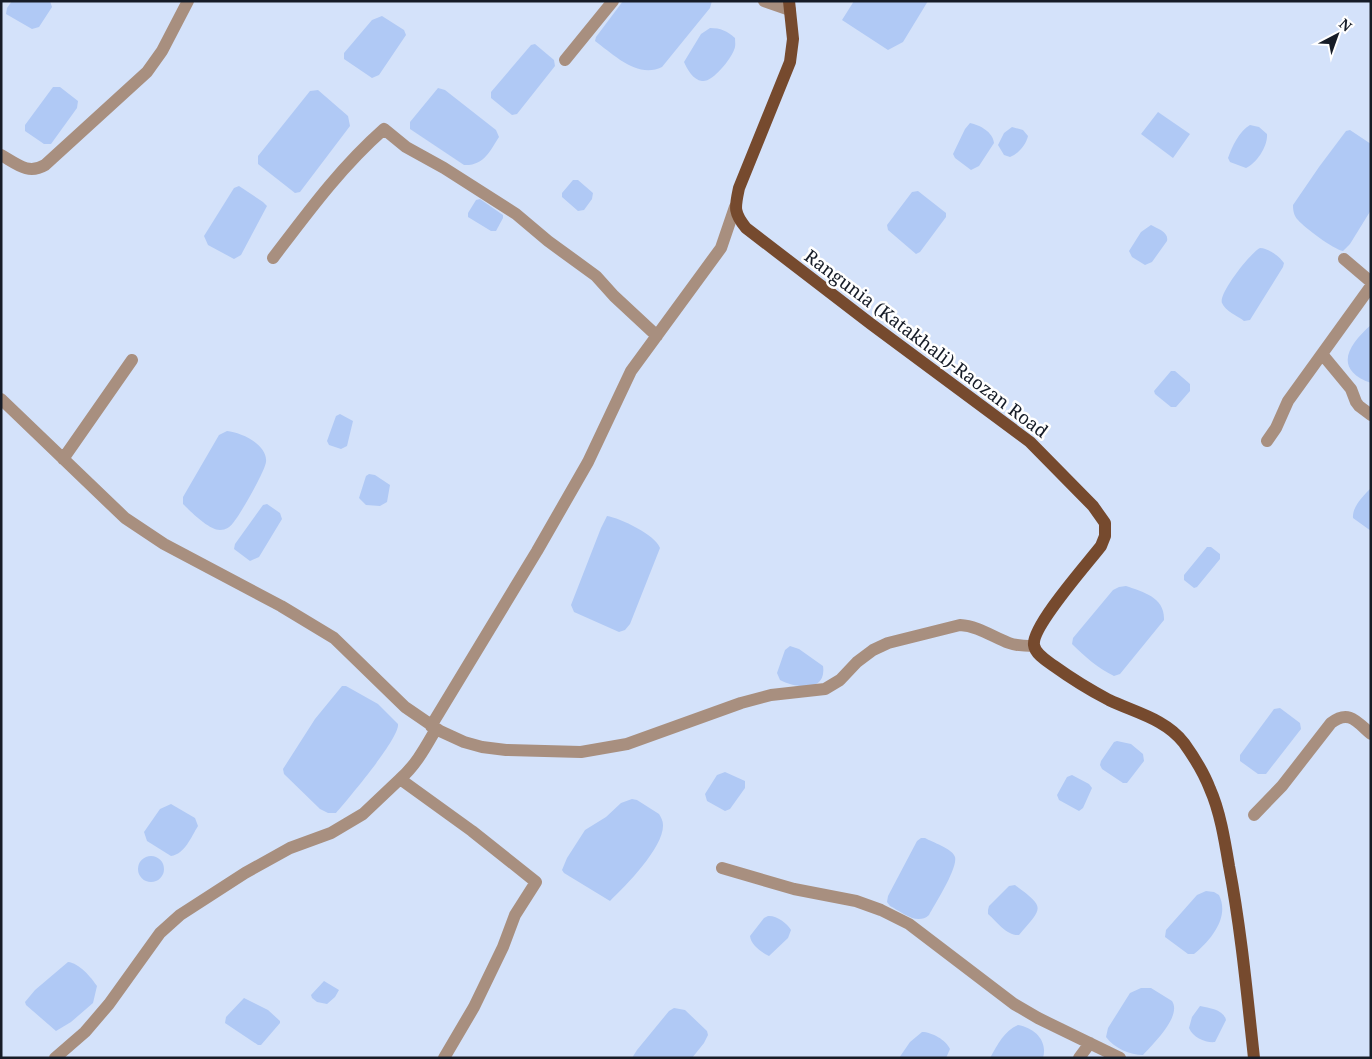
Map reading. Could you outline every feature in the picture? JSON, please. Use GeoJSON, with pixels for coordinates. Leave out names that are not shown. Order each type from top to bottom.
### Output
{"type":"FeatureCollection","features":[{"type":"Feature","properties":{"kind":"main road"},"geometry":{"type":"LineString","coordinates":[[735,208],[739,188],[790,62],[793,39],[789,6]]}},
{"type":"Feature","properties":{"kind":"main road","name":"Rangunia (Katakhali)-Raozan Road"},"geometry":{"type":"LineString","coordinates":[[735,208],[736,215],[746,228],[1030,442],[1093,506],[1105,523],[1105,536],[1102,546],[1060,597],[1038,630],[1034,638],[1034,646]]}},
{"type":"Feature","properties":{"kind":"main road"},"geometry":{"type":"LineString","coordinates":[[1034,646],[1046,661],[1085,687],[1169,729],[1182,741],[1199,766],[1211,790],[1225,842],[1236,901],[1254,1058]]}},
{"type":"Feature","properties":{"kind":"street"},"geometry":{"type":"LineString","coordinates":[[1,155],[31,170],[37,170],[45,165],[147,72],[162,51],[188,1]]}},
{"type":"Feature","properties":{"kind":"street"},"geometry":{"type":"LineString","coordinates":[[565,60],[613,1]]}},
{"type":"Feature","properties":{"kind":"street"},"geometry":{"type":"LineString","coordinates":[[764,1],[789,6]]}},
{"type":"Feature","properties":{"kind":"street"},"geometry":{"type":"LineString","coordinates":[[273,258],[322,192],[360,150],[384,130],[406,147],[444,168],[516,214],[548,241],[596,276],[656,336]]}},
{"type":"Feature","properties":{"kind":"street"},"geometry":{"type":"LineString","coordinates":[[55,1058],[85,1032],[109,1004],[160,933],[180,916],[245,873],[290,848],[331,833],[363,814],[411,769],[421,755],[434,727],[588,462],[631,371],[721,248],[735,208]]}},
{"type":"Feature","properties":{"kind":"street"},"geometry":{"type":"LineString","coordinates":[[1344,260],[1371,282]]}},
{"type":"Feature","properties":{"kind":"street"},"geometry":{"type":"LineString","coordinates":[[1267,441],[1276,428],[1288,401],[1371,286]]}},
{"type":"Feature","properties":{"kind":"street"},"geometry":{"type":"LineString","coordinates":[[1322,354],[1351,389],[1359,406],[1371,415]]}},
{"type":"Feature","properties":{"kind":"street"},"geometry":{"type":"LineString","coordinates":[[64,459],[132,360]]}},
{"type":"Feature","properties":{"kind":"street"},"geometry":{"type":"LineString","coordinates":[[1,399],[125,518],[164,544],[281,606],[334,638],[405,707],[434,727],[464,742],[482,747],[506,750],[581,752],[627,744],[741,703],[771,695],[825,689],[840,680],[857,662],[872,650],[888,643],[950,627],[967,626],[1019,646],[1034,646]]}},
{"type":"Feature","properties":{"kind":"street"},"geometry":{"type":"LineString","coordinates":[[1254,815],[1282,786],[1336,719],[1342,716],[1350,717],[1371,734]]}},
{"type":"Feature","properties":{"kind":"street"},"geometry":{"type":"LineString","coordinates":[[400,779],[472,831],[536,882],[515,915],[503,947],[474,1007],[444,1058]]}},
{"type":"Feature","properties":{"kind":"street"},"geometry":{"type":"LineString","coordinates":[[722,868],[794,889],[856,901],[881,910],[909,924],[1014,1004],[1120,1058]]}},
{"type":"Feature","properties":{"kind":"street"},"geometry":{"type":"LineString","coordinates":[[1079,1058],[1090,1043]]}},
{"type":"Feature","properties":{"kind":"water"},"geometry":{"type":"Polygon","coordinates":[[[12,1],[50,1],[52,7],[39,27],[32,29],[6,14],[7,8],[12,1]]]}},
{"type":"Feature","properties":{"kind":"water"},"geometry":{"type":"Polygon","coordinates":[[[623,1],[712,1],[710,8],[662,67],[644,70],[635,68],[618,59],[595,41],[623,1]]]}},
{"type":"Feature","properties":{"kind":"water"},"geometry":{"type":"Polygon","coordinates":[[[854,1],[928,1],[903,42],[888,50],[842,20],[854,1]]]}},
{"type":"Feature","properties":{"kind":"water"},"geometry":{"type":"Polygon","coordinates":[[[382,16],[404,30],[406,35],[379,75],[372,78],[344,59],[344,53],[372,20],[382,16]]]}},
{"type":"Feature","properties":{"kind":"water"},"geometry":{"type":"Polygon","coordinates":[[[710,28],[721,29],[735,38],[735,47],[721,70],[706,81],[702,81],[693,76],[684,62],[701,34],[710,28]]]}},
{"type":"Feature","properties":{"kind":"water"},"geometry":{"type":"Polygon","coordinates":[[[535,44],[554,60],[555,66],[517,114],[512,115],[491,98],[491,92],[531,45],[535,44]]]}},
{"type":"Feature","properties":{"kind":"water"},"geometry":{"type":"Polygon","coordinates":[[[53,87],[60,87],[78,101],[77,108],[51,144],[44,144],[25,131],[25,125],[53,87]]]}},
{"type":"Feature","properties":{"kind":"water"},"geometry":{"type":"Polygon","coordinates":[[[438,88],[445,90],[496,130],[499,137],[486,157],[477,163],[464,165],[410,129],[410,122],[438,88]]]}},
{"type":"Feature","properties":{"kind":"water"},"geometry":{"type":"Polygon","coordinates":[[[318,90],[348,116],[350,126],[300,192],[295,193],[258,164],[258,156],[310,91],[318,90]]]}},
{"type":"Feature","properties":{"kind":"water"},"geometry":{"type":"Polygon","coordinates":[[[1158,112],[1190,134],[1173,158],[1141,134],[1158,112]]]}},
{"type":"Feature","properties":{"kind":"water"},"geometry":{"type":"Polygon","coordinates":[[[970,123],[978,125],[985,130],[991,136],[994,143],[979,166],[971,170],[955,158],[953,154],[970,123]]]}},
{"type":"Feature","properties":{"kind":"water"},"geometry":{"type":"Polygon","coordinates":[[[1250,125],[1259,127],[1267,134],[1267,139],[1264,149],[1258,158],[1246,168],[1230,162],[1228,158],[1239,135],[1250,125]]]}},
{"type":"Feature","properties":{"kind":"water"},"geometry":{"type":"Polygon","coordinates":[[[1012,127],[1023,130],[1028,136],[1021,149],[1010,157],[1004,155],[998,145],[1004,133],[1012,127]]]}},
{"type":"Feature","properties":{"kind":"water"},"geometry":{"type":"Polygon","coordinates":[[[1350,130],[1371,144],[1371,210],[1350,244],[1343,251],[1326,242],[1302,224],[1295,215],[1293,205],[1346,131],[1350,130]]]}},
{"type":"Feature","properties":{"kind":"water"},"geometry":{"type":"Polygon","coordinates":[[[573,180],[578,180],[593,193],[592,199],[584,210],[578,211],[562,197],[562,193],[573,180]]]}},
{"type":"Feature","properties":{"kind":"water"},"geometry":{"type":"Polygon","coordinates":[[[239,186],[267,206],[241,255],[234,259],[208,245],[204,236],[234,188],[239,186]]]}},
{"type":"Feature","properties":{"kind":"water"},"geometry":{"type":"Polygon","coordinates":[[[918,191],[946,213],[946,217],[920,252],[916,254],[888,230],[887,225],[912,192],[918,191]]]}},
{"type":"Feature","properties":{"kind":"water"},"geometry":{"type":"Polygon","coordinates":[[[480,199],[503,215],[496,231],[491,231],[468,217],[468,213],[476,200],[480,199]]]}},
{"type":"Feature","properties":{"kind":"water"},"geometry":{"type":"Polygon","coordinates":[[[1151,225],[1165,233],[1167,241],[1152,262],[1145,265],[1132,257],[1129,251],[1141,232],[1151,225]]]}},
{"type":"Feature","properties":{"kind":"water"},"geometry":{"type":"Polygon","coordinates":[[[1260,248],[1273,253],[1284,263],[1250,320],[1244,321],[1226,308],[1222,303],[1222,298],[1236,274],[1260,248]]]}},
{"type":"Feature","properties":{"kind":"water"},"geometry":{"type":"Polygon","coordinates":[[[1371,325],[1371,383],[1351,371],[1348,364],[1348,356],[1356,340],[1371,325]]]}},
{"type":"Feature","properties":{"kind":"water"},"geometry":{"type":"Polygon","coordinates":[[[1171,371],[1175,371],[1190,384],[1190,391],[1176,407],[1171,407],[1154,391],[1171,371]]]}},
{"type":"Feature","properties":{"kind":"water"},"geometry":{"type":"Polygon","coordinates":[[[340,414],[353,421],[347,446],[341,449],[329,445],[327,441],[336,416],[340,414]]]}},
{"type":"Feature","properties":{"kind":"water"},"geometry":{"type":"Polygon","coordinates":[[[227,431],[239,434],[253,441],[263,450],[266,462],[257,483],[232,524],[220,530],[211,527],[195,516],[183,504],[183,497],[219,435],[227,431]]]}},
{"type":"Feature","properties":{"kind":"water"},"geometry":{"type":"Polygon","coordinates":[[[369,474],[375,475],[390,485],[387,502],[380,506],[366,505],[359,498],[366,476],[369,474]]]}},
{"type":"Feature","properties":{"kind":"water"},"geometry":{"type":"Polygon","coordinates":[[[1371,488],[1371,531],[1353,518],[1353,514],[1356,506],[1371,488]]]}},
{"type":"Feature","properties":{"kind":"water"},"geometry":{"type":"Polygon","coordinates":[[[267,504],[280,513],[282,519],[259,557],[250,561],[234,549],[235,544],[263,505],[267,504]]]}},
{"type":"Feature","properties":{"kind":"water"},"geometry":{"type":"Polygon","coordinates":[[[607,516],[620,520],[645,533],[660,548],[630,624],[625,630],[619,632],[574,612],[571,605],[607,516]]]}},
{"type":"Feature","properties":{"kind":"water"},"geometry":{"type":"Polygon","coordinates":[[[1207,547],[1211,547],[1220,554],[1220,559],[1197,587],[1194,588],[1184,580],[1184,575],[1207,547]]]}},
{"type":"Feature","properties":{"kind":"water"},"geometry":{"type":"Polygon","coordinates":[[[1126,586],[1146,593],[1157,601],[1161,606],[1164,620],[1120,674],[1114,676],[1092,662],[1072,644],[1073,638],[1113,590],[1126,586]]]}},
{"type":"Feature","properties":{"kind":"water"},"geometry":{"type":"Polygon","coordinates":[[[790,646],[799,649],[823,666],[823,675],[820,681],[809,686],[801,686],[780,680],[777,673],[785,650],[790,646]]]}},
{"type":"Feature","properties":{"kind":"water"},"geometry":{"type":"Polygon","coordinates":[[[342,686],[346,686],[378,704],[398,724],[391,742],[361,782],[336,813],[328,813],[320,809],[284,774],[283,769],[315,719],[342,686]]]}},
{"type":"Feature","properties":{"kind":"water"},"geometry":{"type":"Polygon","coordinates":[[[1280,708],[1300,723],[1301,729],[1266,774],[1258,774],[1240,761],[1240,755],[1274,709],[1280,708]]]}},
{"type":"Feature","properties":{"kind":"water"},"geometry":{"type":"Polygon","coordinates":[[[1114,742],[1131,744],[1143,754],[1144,761],[1127,783],[1123,783],[1102,769],[1100,765],[1114,742]]]}},
{"type":"Feature","properties":{"kind":"water"},"geometry":{"type":"Polygon","coordinates":[[[725,772],[745,781],[745,788],[730,809],[725,811],[707,801],[705,794],[717,775],[725,772]]]}},
{"type":"Feature","properties":{"kind":"water"},"geometry":{"type":"Polygon","coordinates":[[[1072,775],[1089,784],[1092,788],[1083,808],[1079,811],[1059,800],[1057,795],[1067,777],[1072,775]]]}},
{"type":"Feature","properties":{"kind":"water"},"geometry":{"type":"Polygon","coordinates":[[[632,799],[637,800],[659,814],[663,824],[662,834],[643,866],[610,901],[562,870],[567,858],[585,830],[606,817],[621,803],[632,799]]]}},
{"type":"Feature","properties":{"kind":"water"},"geometry":{"type":"Polygon","coordinates":[[[171,804],[195,818],[198,826],[184,849],[171,856],[147,841],[144,832],[160,809],[171,804]]]}},
{"type":"Feature","properties":{"kind":"water"},"geometry":{"type":"Polygon","coordinates":[[[925,838],[950,851],[955,857],[955,862],[950,877],[929,915],[924,918],[915,919],[890,906],[887,902],[888,896],[917,841],[925,838]]]}},
{"type":"Feature","properties":{"kind":"water"},"geometry":{"type":"Polygon","coordinates":[[[151,856],[160,860],[164,869],[160,878],[151,882],[142,878],[138,869],[142,860],[151,856]]]}},
{"type":"Feature","properties":{"kind":"water"},"geometry":{"type":"Polygon","coordinates":[[[1015,885],[1032,899],[1038,908],[1033,919],[1019,935],[1006,931],[988,914],[989,906],[1009,886],[1015,885]]]}},
{"type":"Feature","properties":{"kind":"water"},"geometry":{"type":"Polygon","coordinates":[[[1206,891],[1219,895],[1222,903],[1220,920],[1207,942],[1194,954],[1188,954],[1165,937],[1166,930],[1197,895],[1206,891]]]}},
{"type":"Feature","properties":{"kind":"water"},"geometry":{"type":"Polygon","coordinates":[[[768,916],[781,920],[791,930],[788,938],[769,956],[754,945],[750,936],[764,918],[768,916]]]}},
{"type":"Feature","properties":{"kind":"water"},"geometry":{"type":"Polygon","coordinates":[[[68,962],[80,968],[97,986],[93,1003],[71,1022],[56,1031],[26,1005],[25,1002],[35,990],[68,962]]]}},
{"type":"Feature","properties":{"kind":"water"},"geometry":{"type":"Polygon","coordinates":[[[324,981],[339,990],[335,997],[327,1004],[317,1002],[311,995],[324,981]]]}},
{"type":"Feature","properties":{"kind":"water"},"geometry":{"type":"Polygon","coordinates":[[[1141,988],[1151,988],[1172,1001],[1174,1007],[1170,1022],[1160,1037],[1143,1055],[1123,1050],[1106,1037],[1108,1028],[1130,993],[1141,988]]]}},
{"type":"Feature","properties":{"kind":"water"},"geometry":{"type":"Polygon","coordinates":[[[244,998],[268,1010],[280,1021],[261,1045],[258,1045],[225,1023],[226,1017],[244,998]]]}},
{"type":"Feature","properties":{"kind":"water"},"geometry":{"type":"Polygon","coordinates":[[[1200,1006],[1216,1010],[1225,1017],[1226,1020],[1215,1042],[1200,1039],[1193,1035],[1189,1028],[1192,1017],[1200,1006]]]}},
{"type":"Feature","properties":{"kind":"water"},"geometry":{"type":"Polygon","coordinates":[[[674,1008],[685,1010],[707,1031],[708,1035],[704,1043],[692,1058],[632,1058],[669,1011],[674,1008]]]}},
{"type":"Feature","properties":{"kind":"water"},"geometry":{"type":"Polygon","coordinates":[[[1018,1025],[1030,1029],[1039,1036],[1044,1046],[1043,1058],[990,1058],[1005,1034],[1018,1025]]]}},
{"type":"Feature","properties":{"kind":"water"},"geometry":{"type":"Polygon","coordinates":[[[922,1032],[934,1035],[945,1043],[950,1049],[946,1058],[899,1058],[910,1042],[922,1032]]]}}]}
